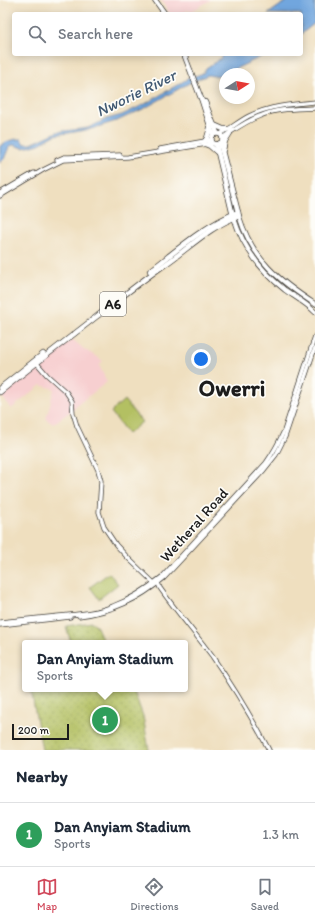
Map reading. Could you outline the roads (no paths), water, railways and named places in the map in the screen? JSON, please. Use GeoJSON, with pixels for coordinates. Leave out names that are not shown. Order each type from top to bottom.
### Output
{"type":"FeatureCollection","features":[{"type":"Feature","properties":{"kind":"highway"},"geometry":{"type":"LineString","coordinates":[[157,0],[166,12]]}},
{"type":"Feature","properties":{"kind":"highway","name":"A6"},"geometry":{"type":"LineString","coordinates":[[185,56],[199,89],[217,139],[233,216]]}},
{"type":"Feature","properties":{"kind":"highway","name":"A6"},"geometry":{"type":"LineString","coordinates":[[188,56],[192,71]]}},
{"type":"Feature","properties":{"kind":"highway"},"geometry":{"type":"LineString","coordinates":[[212,126],[230,131],[221,153],[205,143],[212,126]]}},
{"type":"Feature","properties":{"kind":"highway","name":"A6"},"geometry":{"type":"LineString","coordinates":[[224,170],[233,216]]}},
{"type":"Feature","properties":{"kind":"highway"},"geometry":{"type":"LineString","coordinates":[[233,216],[232,221],[235,224]]}},
{"type":"Feature","properties":{"kind":"highway","name":"A6"},"geometry":{"type":"LineString","coordinates":[[0,392],[57,344],[201,232],[233,216]]}},
{"type":"Feature","properties":{"kind":"highway","name":"A6"},"geometry":{"type":"LineString","coordinates":[[0,388],[35,362]]}},
{"type":"Feature","properties":{"kind":"main road"},"geometry":{"type":"LineString","coordinates":[[230,131],[249,116],[266,109],[315,102]]}},
{"type":"Feature","properties":{"kind":"main road"},"geometry":{"type":"LineString","coordinates":[[0,196],[43,170],[65,160],[128,157],[205,143],[217,139],[261,115],[283,110],[315,108]]}},
{"type":"Feature","properties":{"kind":"main road"},"geometry":{"type":"LineString","coordinates":[[0,193],[38,170],[64,157],[128,154],[205,143]]}},
{"type":"Feature","properties":{"kind":"main road"},"geometry":{"type":"LineString","coordinates":[[233,216],[257,254],[271,271],[282,281],[315,304]]}},
{"type":"Feature","properties":{"kind":"main road"},"geometry":{"type":"LineString","coordinates":[[235,224],[247,248],[260,266],[277,283],[315,312]]}},
{"type":"Feature","properties":{"kind":"main road","name":"Wetheral Road"},"geometry":{"type":"LineString","coordinates":[[155,584],[271,456],[284,431],[315,336]]}},
{"type":"Feature","properties":{"kind":"main road","name":"Wetheral Road"},"geometry":{"type":"LineString","coordinates":[[0,624],[87,615],[107,611],[134,600],[175,567],[276,455],[289,428],[315,348]]}},
{"type":"Feature","properties":{"kind":"main road"},"geometry":{"type":"LineString","coordinates":[[35,362],[66,392],[72,401],[73,413],[77,426],[98,470],[101,481],[99,512],[104,528],[128,559],[155,584],[208,656],[268,750]]}},
{"type":"Feature","properties":{"kind":"water"},"geometry":{"type":"Polygon","coordinates":[[[288,0],[315,0],[315,23],[303,32],[303,12],[271,12],[288,0]]]}},
{"type":"Feature","properties":{"kind":"water"},"geometry":{"type":"Polygon","coordinates":[[[222,56],[263,56],[237,68],[219,68],[219,75],[208,75],[189,83],[145,108],[119,120],[91,129],[55,135],[39,144],[28,147],[23,148],[12,145],[9,147],[4,159],[0,163],[0,146],[7,142],[15,139],[21,139],[24,144],[31,144],[57,132],[88,128],[107,119],[122,115],[145,104],[189,78],[201,74],[206,68],[220,59],[222,56]]]}},
{"type":"Feature","properties":{"kind":"place","name":"Dan Anyiam Stadium"},"geometry":{"type":"Point","coordinates":[105,720]}},
{"type":"Feature","properties":{"kind":"district","name":"Owerri"},"geometry":{"type":"Point","coordinates":[232,388]}},
{"type":"Feature","properties":{"kind":"water label","name":"Nworie River"},"geometry":{"type":"Point","coordinates":[136,93]}}]}
